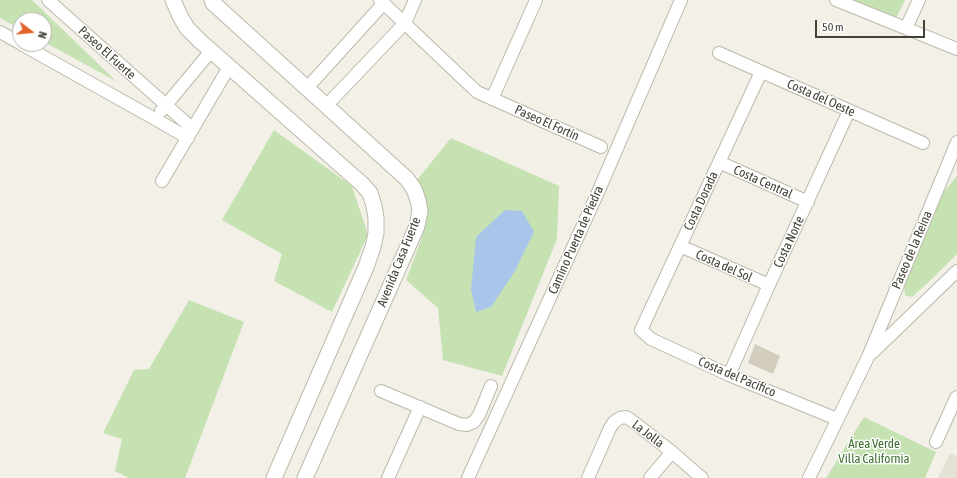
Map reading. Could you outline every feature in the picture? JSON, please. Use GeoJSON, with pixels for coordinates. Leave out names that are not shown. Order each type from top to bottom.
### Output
{"type":"FeatureCollection","features":[{"type":"Feature","properties":{"kind":"street","name":"Paseo El Fuerte"},"geometry":{"type":"LineString","coordinates":[[48,0],[165,106],[190,134]]}},
{"type":"Feature","properties":{"kind":"street"},"geometry":{"type":"LineString","coordinates":[[173,0],[187,28],[362,184],[370,193],[374,206],[376,233],[366,267],[274,478]]}},
{"type":"Feature","properties":{"kind":"street","name":"Avenida Casa Fuerte"},"geometry":{"type":"LineString","coordinates":[[212,0],[213,3],[407,179],[414,189],[420,210],[410,242],[305,478]]}},
{"type":"Feature","properties":{"kind":"street"},"geometry":{"type":"LineString","coordinates":[[326,106],[405,23],[415,0]]}},
{"type":"Feature","properties":{"kind":"street"},"geometry":{"type":"LineString","coordinates":[[492,99],[536,0]]}},
{"type":"Feature","properties":{"kind":"street","name":"Camino Puerta de Piedra"},"geometry":{"type":"LineString","coordinates":[[468,478],[599,190],[681,0]]}},
{"type":"Feature","properties":{"kind":"street"},"geometry":{"type":"LineString","coordinates":[[836,0],[957,49]]}},
{"type":"Feature","properties":{"kind":"street"},"geometry":{"type":"LineString","coordinates":[[906,28],[919,0]]}},
{"type":"Feature","properties":{"kind":"street","name":"Paseo El Fortín"},"geometry":{"type":"LineString","coordinates":[[307,88],[382,2],[477,92],[601,147]]}},
{"type":"Feature","properties":{"kind":"street","name":"Paseo El Fuerte"},"geometry":{"type":"LineString","coordinates":[[0,32],[12,39]]}},
{"type":"Feature","properties":{"kind":"street"},"geometry":{"type":"LineString","coordinates":[[155,119],[211,51]]}},
{"type":"Feature","properties":{"kind":"street","name":"Paseo El Fuerte"},"geometry":{"type":"LineString","coordinates":[[35,52],[155,119],[190,134]]}},
{"type":"Feature","properties":{"kind":"street","name":"Costa del Oeste"},"geometry":{"type":"LineString","coordinates":[[719,53],[923,143]]}},
{"type":"Feature","properties":{"kind":"street"},"geometry":{"type":"LineString","coordinates":[[162,181],[229,67]]}},
{"type":"Feature","properties":{"kind":"street","name":"Costa Dorada"},"geometry":{"type":"LineString","coordinates":[[641,330],[761,72]]}},
{"type":"Feature","properties":{"kind":"street","name":"Costa Norte"},"geometry":{"type":"LineString","coordinates":[[729,375],[849,111]]}},
{"type":"Feature","properties":{"kind":"street","name":"Paseo de la Reina"},"geometry":{"type":"LineString","coordinates":[[809,478],[868,357],[957,142]]}},
{"type":"Feature","properties":{"kind":"street","name":"Costa Central"},"geometry":{"type":"LineString","coordinates":[[719,162],[808,202]]}},
{"type":"Feature","properties":{"kind":"street","name":"Costa del Sol"},"geometry":{"type":"LineString","coordinates":[[680,246],[769,285]]}},
{"type":"Feature","properties":{"kind":"street","name":"Paseo de la Reina"},"geometry":{"type":"LineString","coordinates":[[868,357],[957,271]]}},
{"type":"Feature","properties":{"kind":"street","name":"Costa del Pacífico"},"geometry":{"type":"LineString","coordinates":[[641,330],[652,339],[729,375],[837,419]]}},
{"type":"Feature","properties":{"kind":"street"},"geometry":{"type":"LineString","coordinates":[[381,391],[458,424],[467,425],[474,422],[479,415],[492,386]]}},
{"type":"Feature","properties":{"kind":"street"},"geometry":{"type":"LineString","coordinates":[[936,442],[957,398]]}},
{"type":"Feature","properties":{"kind":"street"},"geometry":{"type":"LineString","coordinates":[[388,478],[420,407]]}},
{"type":"Feature","properties":{"kind":"street","name":"La Jolla"},"geometry":{"type":"LineString","coordinates":[[588,478],[610,428],[614,422],[620,418],[626,417],[672,452],[702,478]]}},
{"type":"Feature","properties":{"kind":"street","name":"La Jolla"},"geometry":{"type":"LineString","coordinates":[[650,478],[672,452]]}},
{"type":"Feature","properties":{"kind":"shaded area"},"geometry":{"type":"Polygon","coordinates":[[[950,453],[957,456],[957,478],[938,478],[950,453]]]}},
{"type":"Feature","properties":{"kind":"green space"},"geometry":{"type":"Polygon","coordinates":[[[0,0],[32,0],[44,12],[12,12],[12,25],[0,18],[0,0]]]}},
{"type":"Feature","properties":{"kind":"green space"},"geometry":{"type":"Polygon","coordinates":[[[852,0],[905,0],[895,20],[852,0]]]}},
{"type":"Feature","properties":{"kind":"green space"},"geometry":{"type":"Polygon","coordinates":[[[52,19],[116,81],[52,46],[52,19]]]}},
{"type":"Feature","properties":{"kind":"green space"},"geometry":{"type":"Polygon","coordinates":[[[274,130],[352,186],[368,235],[332,312],[274,281],[282,254],[222,220],[274,130]]]}},
{"type":"Feature","properties":{"kind":"green space"},"geometry":{"type":"Polygon","coordinates":[[[451,138],[559,186],[557,239],[502,376],[443,360],[438,308],[406,280],[421,240],[428,214],[417,180],[451,138]]]}},
{"type":"Feature","properties":{"kind":"green space"},"geometry":{"type":"Polygon","coordinates":[[[957,176],[957,254],[912,297],[905,295],[904,287],[943,193],[957,176]]]}},
{"type":"Feature","properties":{"kind":"green space"},"geometry":{"type":"Polygon","coordinates":[[[189,300],[244,322],[185,478],[129,478],[115,471],[122,439],[103,433],[134,370],[149,369],[189,300]]]}},
{"type":"Feature","properties":{"kind":"green space","name":"Área Verde Villa California"},"geometry":{"type":"Polygon","coordinates":[[[864,417],[936,452],[925,478],[826,478],[864,417]]]}},
{"type":"Feature","properties":{"kind":"water"},"geometry":{"type":"Polygon","coordinates":[[[505,210],[522,211],[534,232],[515,271],[491,307],[476,312],[471,289],[476,237],[505,210]]]}},
{"type":"Feature","properties":{"kind":"building"},"geometry":{"type":"Polygon","coordinates":[[[755,344],[780,356],[773,374],[748,363],[755,344]]]}}]}
